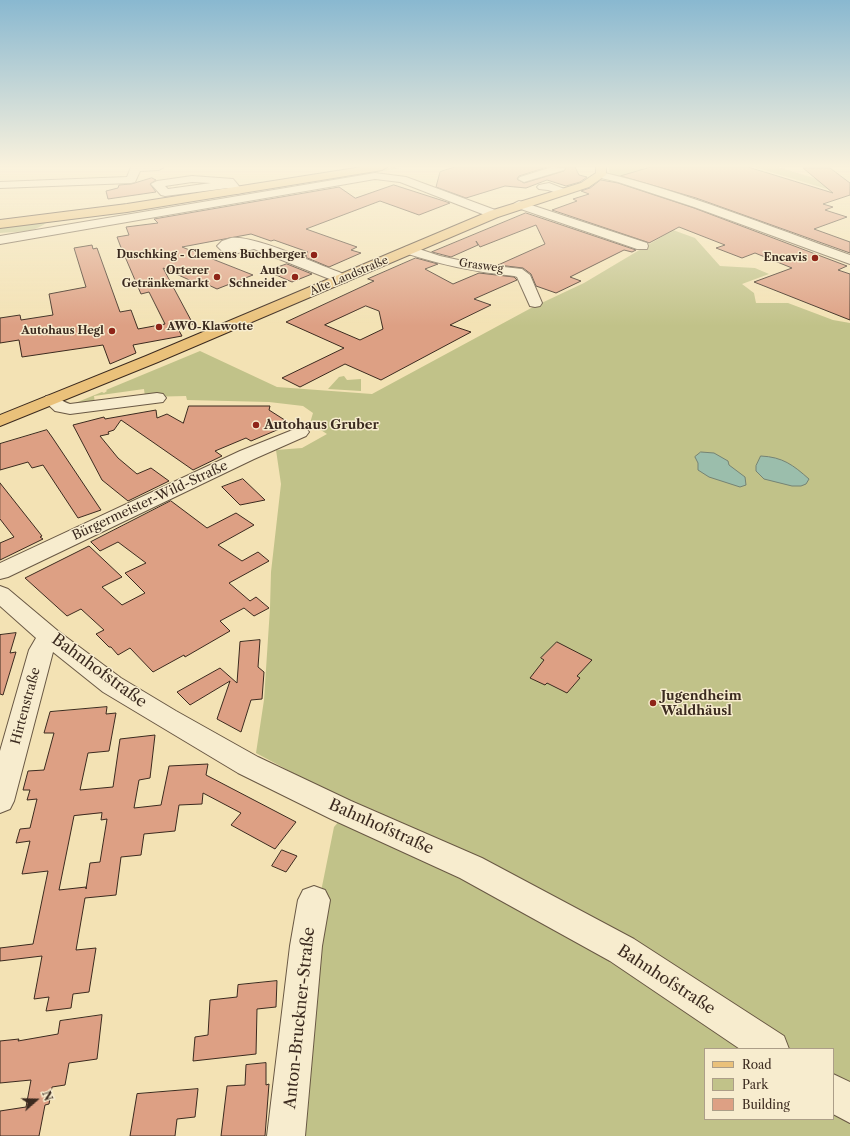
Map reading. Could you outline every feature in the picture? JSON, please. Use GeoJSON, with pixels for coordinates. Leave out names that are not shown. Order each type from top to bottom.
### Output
{"type":"FeatureCollection","features":[{"type":"Feature","properties":{"kind":"main road"},"geometry":{"type":"LineString","coordinates":[[0,224],[32,220]]}},
{"type":"Feature","properties":{"kind":"main road","name":"Alte Landstraße"},"geometry":{"type":"LineString","coordinates":[[0,421],[135,367],[480,220]]}},
{"type":"Feature","properties":{"kind":"street"},"geometry":{"type":"LineString","coordinates":[[0,240],[117,220]]}},
{"type":"Feature","properties":{"kind":"street"},"geometry":{"type":"LineString","coordinates":[[564,220],[642,246]]}},
{"type":"Feature","properties":{"kind":"street"},"geometry":{"type":"LineString","coordinates":[[739,220],[850,260]]}},
{"type":"Feature","properties":{"kind":"street"},"geometry":{"type":"LineString","coordinates":[[254,245],[342,279]]}},
{"type":"Feature","properties":{"kind":"street","name":"Grasweg"},"geometry":{"type":"LineString","coordinates":[[410,250],[436,259],[477,268],[517,272],[523,274],[524,280],[535,303]]}},
{"type":"Feature","properties":{"kind":"street"},"geometry":{"type":"LineString","coordinates":[[52,400],[61,407],[70,409],[157,398]]}},
{"type":"Feature","properties":{"kind":"street","name":"Bürgermeister-Wild-Straße"},"geometry":{"type":"LineString","coordinates":[[0,572],[247,455],[300,432]]}},
{"type":"Feature","properties":{"kind":"street","name":"Bahnhofstraße"},"geometry":{"type":"LineString","coordinates":[[0,594],[50,637],[112,685],[248,765],[341,810],[478,871],[622,950],[769,1048]]}},
{"type":"Feature","properties":{"kind":"street","name":"Hirtenstraße"},"geometry":{"type":"LineString","coordinates":[[0,800],[41,650],[50,637]]}},
{"type":"Feature","properties":{"kind":"street","name":"Anton-Bruckner-Straße"},"geometry":{"type":"LineString","coordinates":[[286,1136],[306,946],[314,900]]}},
{"type":"Feature","properties":{"kind":"street"},"geometry":{"type":"LineString","coordinates":[[834,1093],[850,1104]]}},
{"type":"Feature","properties":{"kind":"green space"},"geometry":{"type":"Polygon","coordinates":[[[34,220],[68,220],[46,223],[35,229],[19,232],[0,233],[0,225],[34,220]]]}},
{"type":"Feature","properties":{"kind":"green space"},"geometry":{"type":"Polygon","coordinates":[[[673,230],[695,238],[720,266],[755,268],[769,274],[742,284],[754,293],[756,303],[788,303],[833,320],[850,323],[850,1136],[293,1136],[310,946],[334,827],[353,805],[256,753],[264,700],[271,572],[281,484],[276,450],[302,448],[327,434],[310,423],[313,413],[303,406],[269,402],[187,400],[186,396],[145,397],[144,389],[94,396],[95,404],[68,406],[102,392],[104,393],[107,391],[106,390],[200,351],[277,387],[372,394],[533,307],[584,283],[673,230]]]}},
{"type":"Feature","properties":{"kind":"green space"},"geometry":{"type":"Polygon","coordinates":[[[344,376],[347,380],[361,379],[361,391],[328,389],[339,377],[344,376]]]}},
{"type":"Feature","properties":{"kind":"shaded area"},"geometry":{"type":"Polygon","coordinates":[[[701,452],[714,453],[728,461],[729,465],[745,477],[746,485],[740,487],[709,477],[698,470],[698,463],[695,457],[701,452]]]}},
{"type":"Feature","properties":{"kind":"shaded area"},"geometry":{"type":"Polygon","coordinates":[[[761,456],[782,460],[809,479],[806,484],[801,486],[792,486],[764,479],[756,471],[756,466],[761,456]]]}},
{"type":"Feature","properties":{"kind":"building"},"geometry":{"type":"Polygon","coordinates":[[[155,220],[330,220],[306,229],[357,247],[351,250],[361,253],[329,267],[305,257],[307,256],[303,254],[308,252],[274,240],[271,241],[251,234],[182,247],[253,275],[217,289],[200,281],[196,283],[163,268],[193,324],[177,327],[182,336],[133,345],[136,353],[110,364],[103,345],[22,357],[19,340],[0,343],[0,318],[20,315],[21,320],[53,315],[49,294],[86,287],[74,248],[92,245],[93,249],[97,248],[120,312],[131,310],[138,329],[165,324],[149,292],[141,294],[117,237],[129,235],[126,227],[158,223],[155,220]]]}},
{"type":"Feature","properties":{"kind":"building"},"geometry":{"type":"Polygon","coordinates":[[[509,220],[547,220],[636,250],[632,252],[624,250],[570,277],[581,281],[556,293],[536,286],[531,274],[523,268],[498,265],[545,244],[536,225],[480,247],[476,241],[478,245],[451,257],[432,252],[509,220]]]}},
{"type":"Feature","properties":{"kind":"building"},"geometry":{"type":"Polygon","coordinates":[[[582,220],[726,220],[847,266],[838,270],[850,274],[850,320],[754,282],[792,268],[755,253],[742,258],[716,248],[725,245],[679,227],[649,243],[582,220]]]}},
{"type":"Feature","properties":{"kind":"building"},"geometry":{"type":"Polygon","coordinates":[[[758,220],[839,220],[814,229],[850,242],[850,253],[758,220]]]}},
{"type":"Feature","properties":{"kind":"building"},"geometry":{"type":"Polygon","coordinates":[[[416,258],[438,264],[425,269],[453,284],[479,273],[514,277],[517,280],[474,299],[491,305],[450,325],[471,332],[381,380],[345,364],[300,387],[282,378],[344,348],[286,322],[374,281],[368,279],[416,258]],[[366,306],[325,325],[360,340],[383,329],[379,311],[366,306]]]}},
{"type":"Feature","properties":{"kind":"building"},"geometry":{"type":"Polygon","coordinates":[[[287,264],[312,274],[292,282],[267,271],[287,264]]]}},
{"type":"Feature","properties":{"kind":"building"},"geometry":{"type":"Polygon","coordinates":[[[189,406],[270,406],[269,410],[291,424],[251,441],[246,438],[215,451],[222,456],[193,470],[121,420],[114,430],[108,432],[109,434],[100,436],[118,458],[137,474],[151,468],[169,481],[128,501],[102,480],[73,425],[104,417],[105,419],[156,410],[157,418],[167,414],[183,423],[189,406]]]}},
{"type":"Feature","properties":{"kind":"building"},"geometry":{"type":"Polygon","coordinates":[[[47,430],[101,510],[78,518],[43,465],[32,468],[28,462],[0,470],[0,444],[47,430]]]}},
{"type":"Feature","properties":{"kind":"building"},"geometry":{"type":"Polygon","coordinates":[[[243,479],[265,500],[240,505],[222,487],[243,479]]]}},
{"type":"Feature","properties":{"kind":"building"},"geometry":{"type":"Polygon","coordinates":[[[0,483],[43,539],[0,560],[0,543],[14,537],[0,519],[0,483]]]}},
{"type":"Feature","properties":{"kind":"building"},"geometry":{"type":"Polygon","coordinates":[[[171,501],[207,528],[236,513],[254,525],[218,545],[242,561],[258,552],[269,561],[229,583],[250,601],[256,597],[269,608],[254,616],[244,608],[220,621],[230,631],[185,657],[184,655],[153,672],[130,648],[118,655],[96,634],[104,630],[81,609],[67,616],[25,578],[89,546],[122,577],[102,587],[122,605],[145,593],[125,573],[146,563],[118,542],[100,551],[91,542],[171,501]]]}},
{"type":"Feature","properties":{"kind":"building"},"geometry":{"type":"Polygon","coordinates":[[[16,633],[10,653],[16,652],[3,695],[0,694],[0,635],[16,633]]]}},
{"type":"Feature","properties":{"kind":"building"},"geometry":{"type":"Polygon","coordinates":[[[260,640],[258,667],[264,672],[262,699],[251,700],[241,732],[217,719],[230,681],[190,705],[177,692],[220,668],[237,683],[240,642],[260,640]]]}},
{"type":"Feature","properties":{"kind":"building"},"geometry":{"type":"Polygon","coordinates":[[[557,642],[592,660],[577,676],[580,678],[567,693],[547,683],[545,685],[530,678],[544,660],[541,658],[557,642]]]}},
{"type":"Feature","properties":{"kind":"building"},"geometry":{"type":"Polygon","coordinates":[[[107,707],[106,714],[116,713],[109,751],[88,753],[80,790],[113,787],[120,739],[155,735],[150,778],[139,780],[134,808],[161,805],[169,766],[208,764],[206,775],[296,822],[275,849],[231,825],[241,813],[203,793],[202,804],[179,805],[175,831],[144,834],[141,855],[121,857],[116,895],[85,898],[76,950],[96,948],[89,992],[73,994],[71,1008],[46,1011],[49,997],[34,999],[42,956],[0,961],[0,948],[33,944],[48,871],[22,874],[30,841],[16,843],[20,829],[30,828],[37,799],[27,800],[30,790],[23,790],[28,771],[44,770],[54,733],[44,733],[50,712],[107,707]],[[102,813],[74,816],[59,890],[86,887],[86,889],[90,863],[100,862],[107,819],[101,820],[102,813]]]}},
{"type":"Feature","properties":{"kind":"building"},"geometry":{"type":"Polygon","coordinates":[[[282,850],[297,856],[286,872],[272,866],[282,850]]]}},
{"type":"Feature","properties":{"kind":"building"},"geometry":{"type":"Polygon","coordinates":[[[277,981],[276,1007],[257,1009],[256,1054],[193,1061],[195,1037],[208,1035],[210,1000],[237,997],[238,985],[277,981]]]}},
{"type":"Feature","properties":{"kind":"building"},"geometry":{"type":"Polygon","coordinates":[[[102,1015],[97,1059],[69,1063],[65,1085],[52,1087],[49,1104],[45,1105],[39,1136],[0,1136],[0,1111],[26,1107],[31,1080],[0,1083],[0,1041],[19,1039],[18,1041],[58,1034],[60,1021],[102,1015]]]}},
{"type":"Feature","properties":{"kind":"building"},"geometry":{"type":"Polygon","coordinates":[[[266,1063],[266,1085],[269,1084],[265,1136],[221,1136],[227,1086],[245,1085],[246,1065],[266,1063]]]}},
{"type":"Feature","properties":{"kind":"building"},"geometry":{"type":"Polygon","coordinates":[[[198,1089],[195,1117],[177,1119],[175,1136],[130,1136],[137,1094],[198,1089]]]}},
{"type":"Feature","properties":{"kind":"place","name":"Duschking - Clemens Buchberger"},"geometry":{"type":"Point","coordinates":[314,255]}},
{"type":"Feature","properties":{"kind":"place","name":"Encavis"},"geometry":{"type":"Point","coordinates":[815,258]}},
{"type":"Feature","properties":{"kind":"place","name":"Orterer Getränkemarkt"},"geometry":{"type":"Point","coordinates":[217,277]}},
{"type":"Feature","properties":{"kind":"place","name":"Auto Schneider"},"geometry":{"type":"Point","coordinates":[295,277]}},
{"type":"Feature","properties":{"kind":"place","name":"AWO-Klawotte"},"geometry":{"type":"Point","coordinates":[159,327]}},
{"type":"Feature","properties":{"kind":"place","name":"Autohaus Hegl"},"geometry":{"type":"Point","coordinates":[112,331]}},
{"type":"Feature","properties":{"kind":"place","name":"Autohaus Gruber"},"geometry":{"type":"Point","coordinates":[256,425]}},
{"type":"Feature","properties":{"kind":"place","name":"Jugendheim Waldhäusl"},"geometry":{"type":"Point","coordinates":[653,703]}}]}
